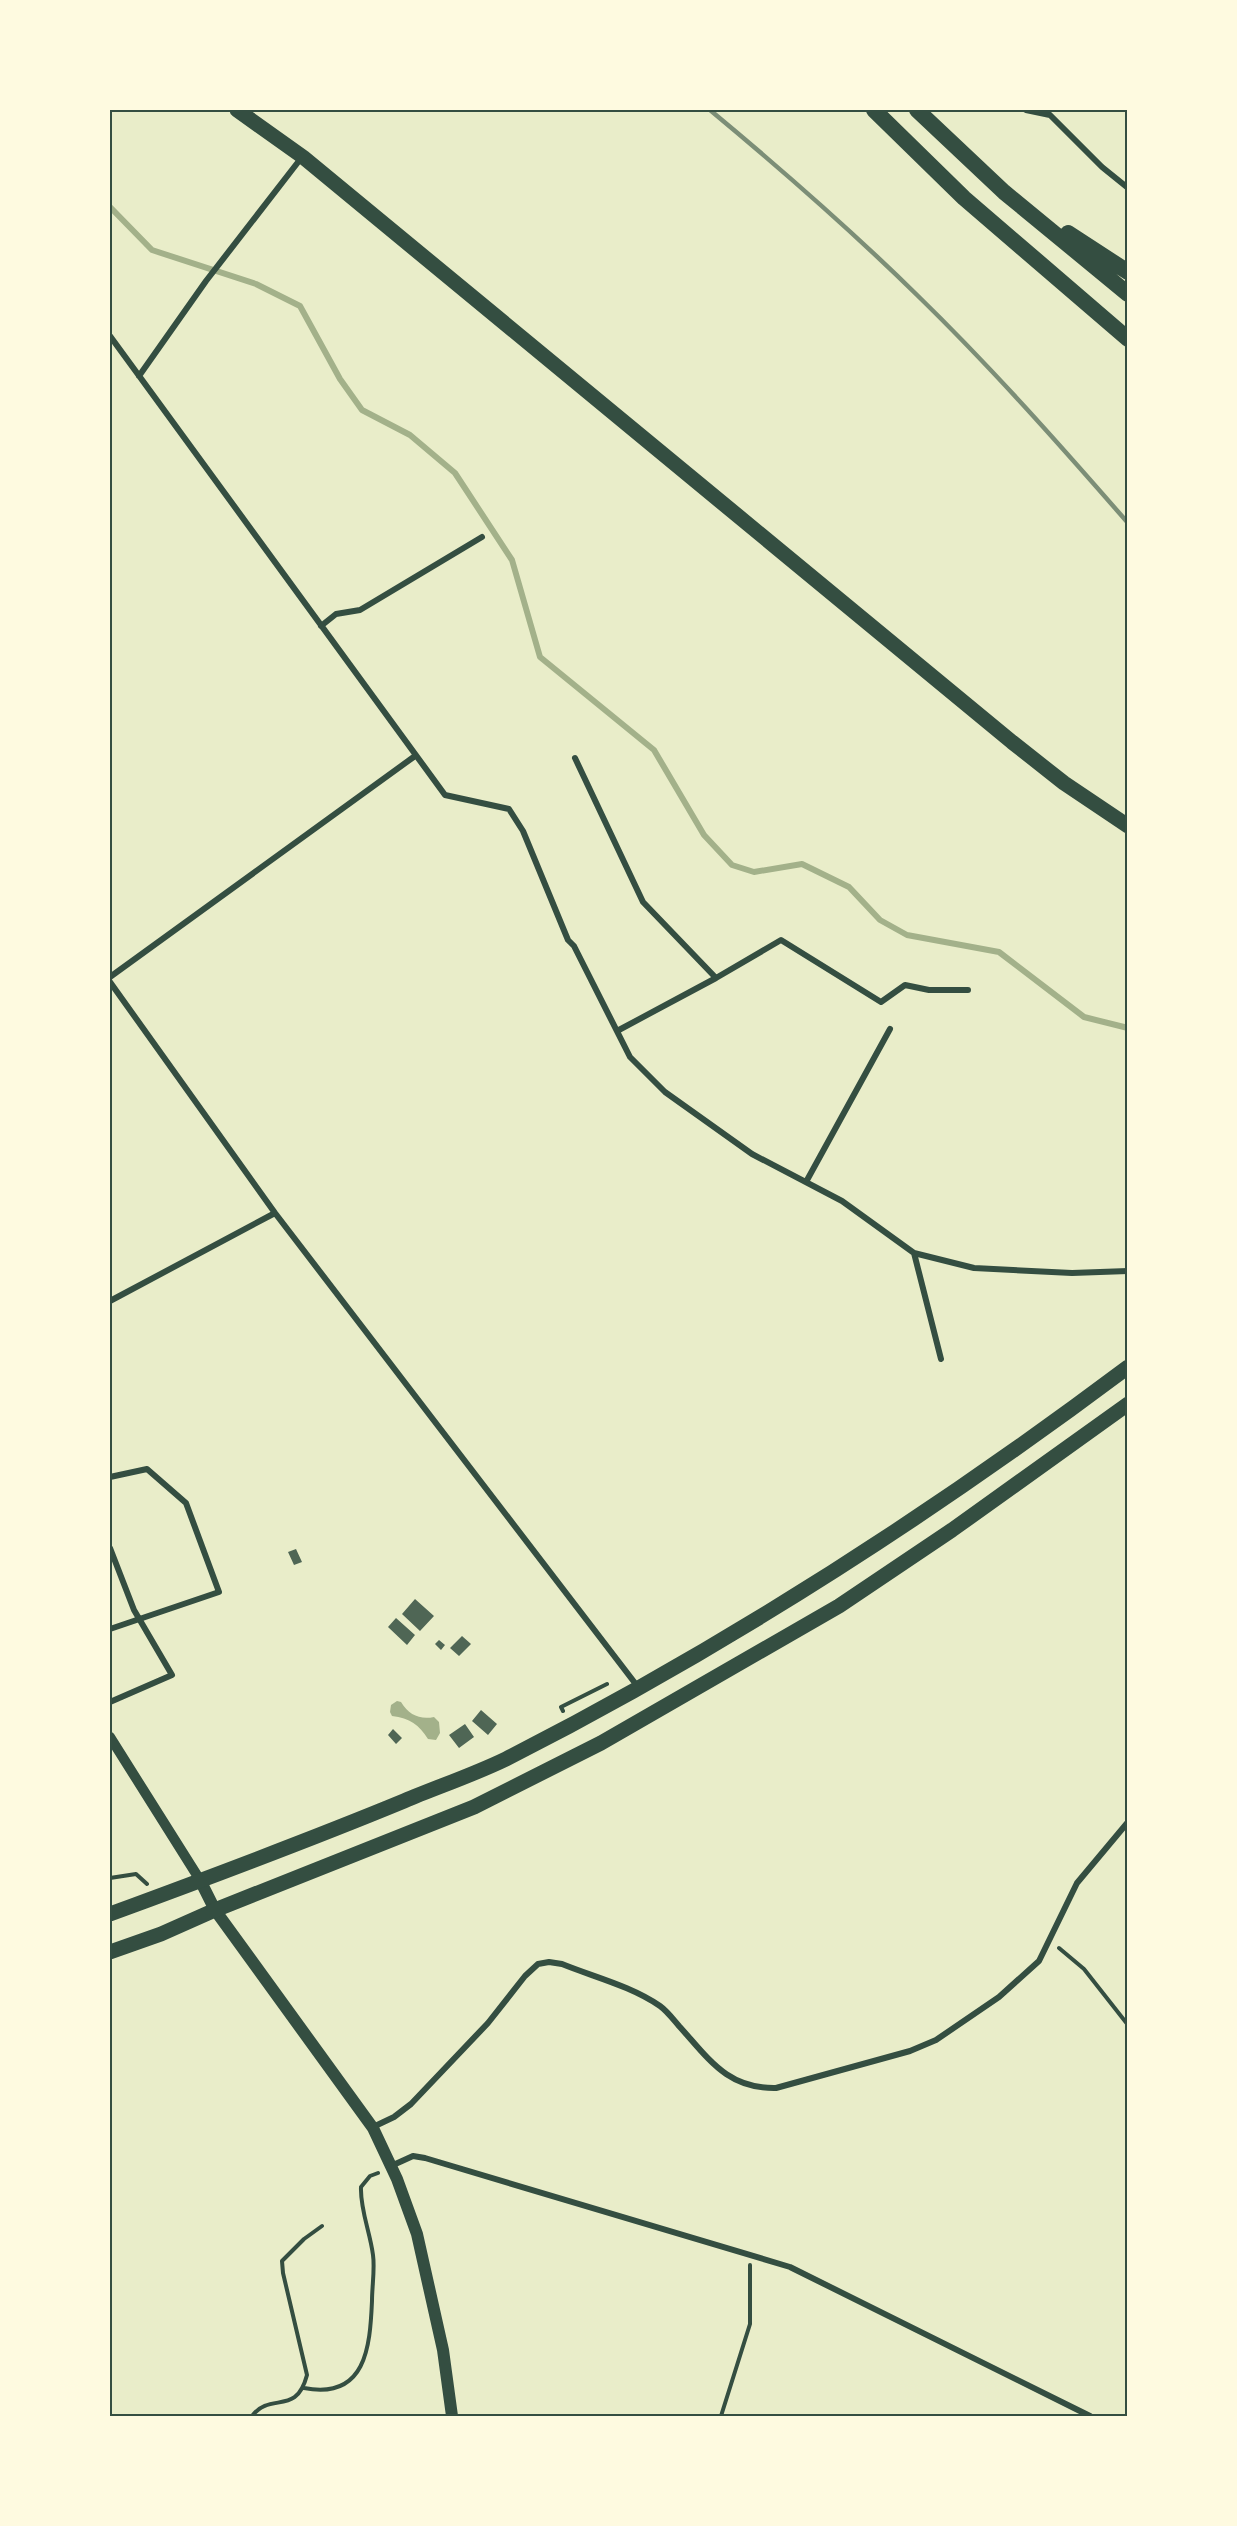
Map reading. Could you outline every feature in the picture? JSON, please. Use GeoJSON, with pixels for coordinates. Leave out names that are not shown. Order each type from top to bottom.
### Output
{"type":"FeatureCollection","features":[{"type":"Feature","properties":{"kind":"highway"},"geometry":{"type":"LineString","coordinates":[[874,110],[964,198],[1128,339]]}},
{"type":"Feature","properties":{"kind":"highway"},"geometry":{"type":"LineString","coordinates":[[917,110],[1004,192],[1128,294]]}},
{"type":"Feature","properties":{"kind":"highway"},"geometry":{"type":"LineString","coordinates":[[1004,192],[1128,272]]}},
{"type":"Feature","properties":{"kind":"main road"},"geometry":{"type":"LineString","coordinates":[[237,110],[303,157],[1012,742],[1064,783],[1128,826]]}},
{"type":"Feature","properties":{"kind":"main road"},"geometry":{"type":"LineString","coordinates":[[110,1914],[371,1815],[504,1760],[638,1687],[781,1604],[880,1542],[1128,1367]]}},
{"type":"Feature","properties":{"kind":"main road"},"geometry":{"type":"LineString","coordinates":[[110,1952],[161,1934],[215,1910],[474,1807],[601,1743],[838,1606],[952,1530],[1128,1404]]}},
{"type":"Feature","properties":{"kind":"main road"},"geometry":{"type":"LineString","coordinates":[[200,1881],[215,1910],[373,2128],[409,2208],[417,2234],[442,2350],[452,2416]]}},
{"type":"Feature","properties":{"kind":"street"},"geometry":{"type":"LineString","coordinates":[[1026,110],[1050,116],[1102,167],[1128,188]]}},
{"type":"Feature","properties":{"kind":"street"},"geometry":{"type":"LineString","coordinates":[[139,376],[206,281],[303,157]]}},
{"type":"Feature","properties":{"kind":"street"},"geometry":{"type":"LineString","coordinates":[[110,336],[445,795],[509,809],[523,831],[568,940],[574,946],[630,1057],[665,1092],[752,1154],[842,1201],[914,1253],[974,1268],[1072,1273],[1128,1271]]}},
{"type":"Feature","properties":{"kind":"street"},"geometry":{"type":"LineString","coordinates":[[321,626],[336,614],[360,610],[482,537]]}},
{"type":"Feature","properties":{"kind":"street"},"geometry":{"type":"LineString","coordinates":[[110,977],[415,756]]}},
{"type":"Feature","properties":{"kind":"street"},"geometry":{"type":"LineString","coordinates":[[575,758],[643,902],[716,978]]}},
{"type":"Feature","properties":{"kind":"street"},"geometry":{"type":"LineString","coordinates":[[617,1031],[781,940],[881,1002],[904,985],[929,990],[968,990]]}},
{"type":"Feature","properties":{"kind":"street"},"geometry":{"type":"LineString","coordinates":[[110,982],[275,1213],[638,1687]]}},
{"type":"Feature","properties":{"kind":"street"},"geometry":{"type":"LineString","coordinates":[[806,1182],[890,1029]]}},
{"type":"Feature","properties":{"kind":"street"},"geometry":{"type":"LineString","coordinates":[[110,1301],[275,1213]]}},
{"type":"Feature","properties":{"kind":"street"},"geometry":{"type":"LineString","coordinates":[[914,1253],[941,1359]]}},
{"type":"Feature","properties":{"kind":"street"},"geometry":{"type":"LineString","coordinates":[[110,1477],[147,1469],[186,1503],[219,1592],[110,1629]]}},
{"type":"Feature","properties":{"kind":"street"},"geometry":{"type":"LineString","coordinates":[[110,1548],[139,1619],[172,1675],[110,1702]]}},
{"type":"Feature","properties":{"kind":"street"},"geometry":{"type":"LineString","coordinates":[[110,1737],[200,1881]]}},
{"type":"Feature","properties":{"kind":"street"},"geometry":{"type":"LineString","coordinates":[[373,2128],[394,2117],[411,2104],[489,2023],[525,1976],[538,1964],[549,1962],[562,1964],[642,1995],[663,2007],[718,2070],[746,2085],[776,2088],[910,2051],[936,2040],[999,1997],[1039,1961],[1077,1883],[1128,1822]]}},
{"type":"Feature","properties":{"kind":"street"},"geometry":{"type":"LineString","coordinates":[[390,2166],[413,2156],[425,2158],[790,2267],[1090,2416]]}},
{"type":"Feature","properties":{"kind":"path"},"geometry":{"type":"LineString","coordinates":[[561,1707],[610,1682]]}},
{"type":"Feature","properties":{"kind":"path"},"geometry":{"type":"LineString","coordinates":[[110,1878],[136,1874],[148,1884]]}},
{"type":"Feature","properties":{"kind":"path"},"geometry":{"type":"LineString","coordinates":[[1049,1941],[1084,1969],[1128,2025]]}},
{"type":"Feature","properties":{"kind":"path"},"geometry":{"type":"LineString","coordinates":[[304,2388],[320,2391],[335,2388],[350,2380],[365,2360],[369,2344],[373,2259],[360,2195],[361,2187],[370,2176],[390,2166]]}},
{"type":"Feature","properties":{"kind":"path"},"geometry":{"type":"LineString","coordinates":[[252,2416],[256,2410],[265,2405],[295,2399],[304,2388],[307,2375],[283,2274],[282,2260],[304,2238],[322,2226]]}},
{"type":"Feature","properties":{"kind":"path"},"geometry":{"type":"LineString","coordinates":[[721,2416],[750,2324],[752,2256]]}},
{"type":"Feature","properties":{"kind":"shaded area"},"geometry":{"type":"Polygon","coordinates":[[[397,1701],[415,1716],[434,1717],[439,1722],[440,1733],[436,1740],[428,1739],[409,1720],[392,1716],[391,1705],[397,1701]]]}},
{"type":"Feature","properties":{"kind":"building"},"geometry":{"type":"Polygon","coordinates":[[[296,1549],[302,1562],[294,1565],[288,1552],[296,1549]]]}},
{"type":"Feature","properties":{"kind":"building"},"geometry":{"type":"Polygon","coordinates":[[[415,1599],[434,1616],[420,1631],[402,1614],[415,1599]]]}},
{"type":"Feature","properties":{"kind":"building"},"geometry":{"type":"Polygon","coordinates":[[[396,1618],[415,1635],[407,1645],[388,1627],[396,1618]]]}},
{"type":"Feature","properties":{"kind":"building"},"geometry":{"type":"Polygon","coordinates":[[[462,1636],[471,1644],[459,1656],[450,1648],[462,1636]]]}},
{"type":"Feature","properties":{"kind":"building"},"geometry":{"type":"Polygon","coordinates":[[[439,1640],[445,1645],[441,1650],[435,1644],[439,1640]]]}},
{"type":"Feature","properties":{"kind":"building"},"geometry":{"type":"Polygon","coordinates":[[[481,1710],[497,1724],[488,1735],[472,1721],[481,1710]]]}},
{"type":"Feature","properties":{"kind":"building"},"geometry":{"type":"Polygon","coordinates":[[[465,1724],[474,1737],[459,1748],[449,1735],[465,1724]]]}},
{"type":"Feature","properties":{"kind":"building"},"geometry":{"type":"Polygon","coordinates":[[[393,1729],[402,1738],[396,1744],[388,1735],[393,1729]]]}},
{"type":"Feature","properties":{"kind":"waterway"},"geometry":{"type":"LineString","coordinates":[[110,207],[152,250],[256,284],[300,306],[340,379],[362,410],[410,435],[455,473],[512,560],[540,657],[654,750],[704,835],[732,865],[754,872],[802,864],[849,887],[880,920],[907,935],[999,952],[1084,1017],[1128,1028]]}},
{"type":"Feature","properties":{"kind":"railway"},"geometry":{"type":"LineString","coordinates":[[710,110],[815,200],[945,322],[1128,523]]}}]}
